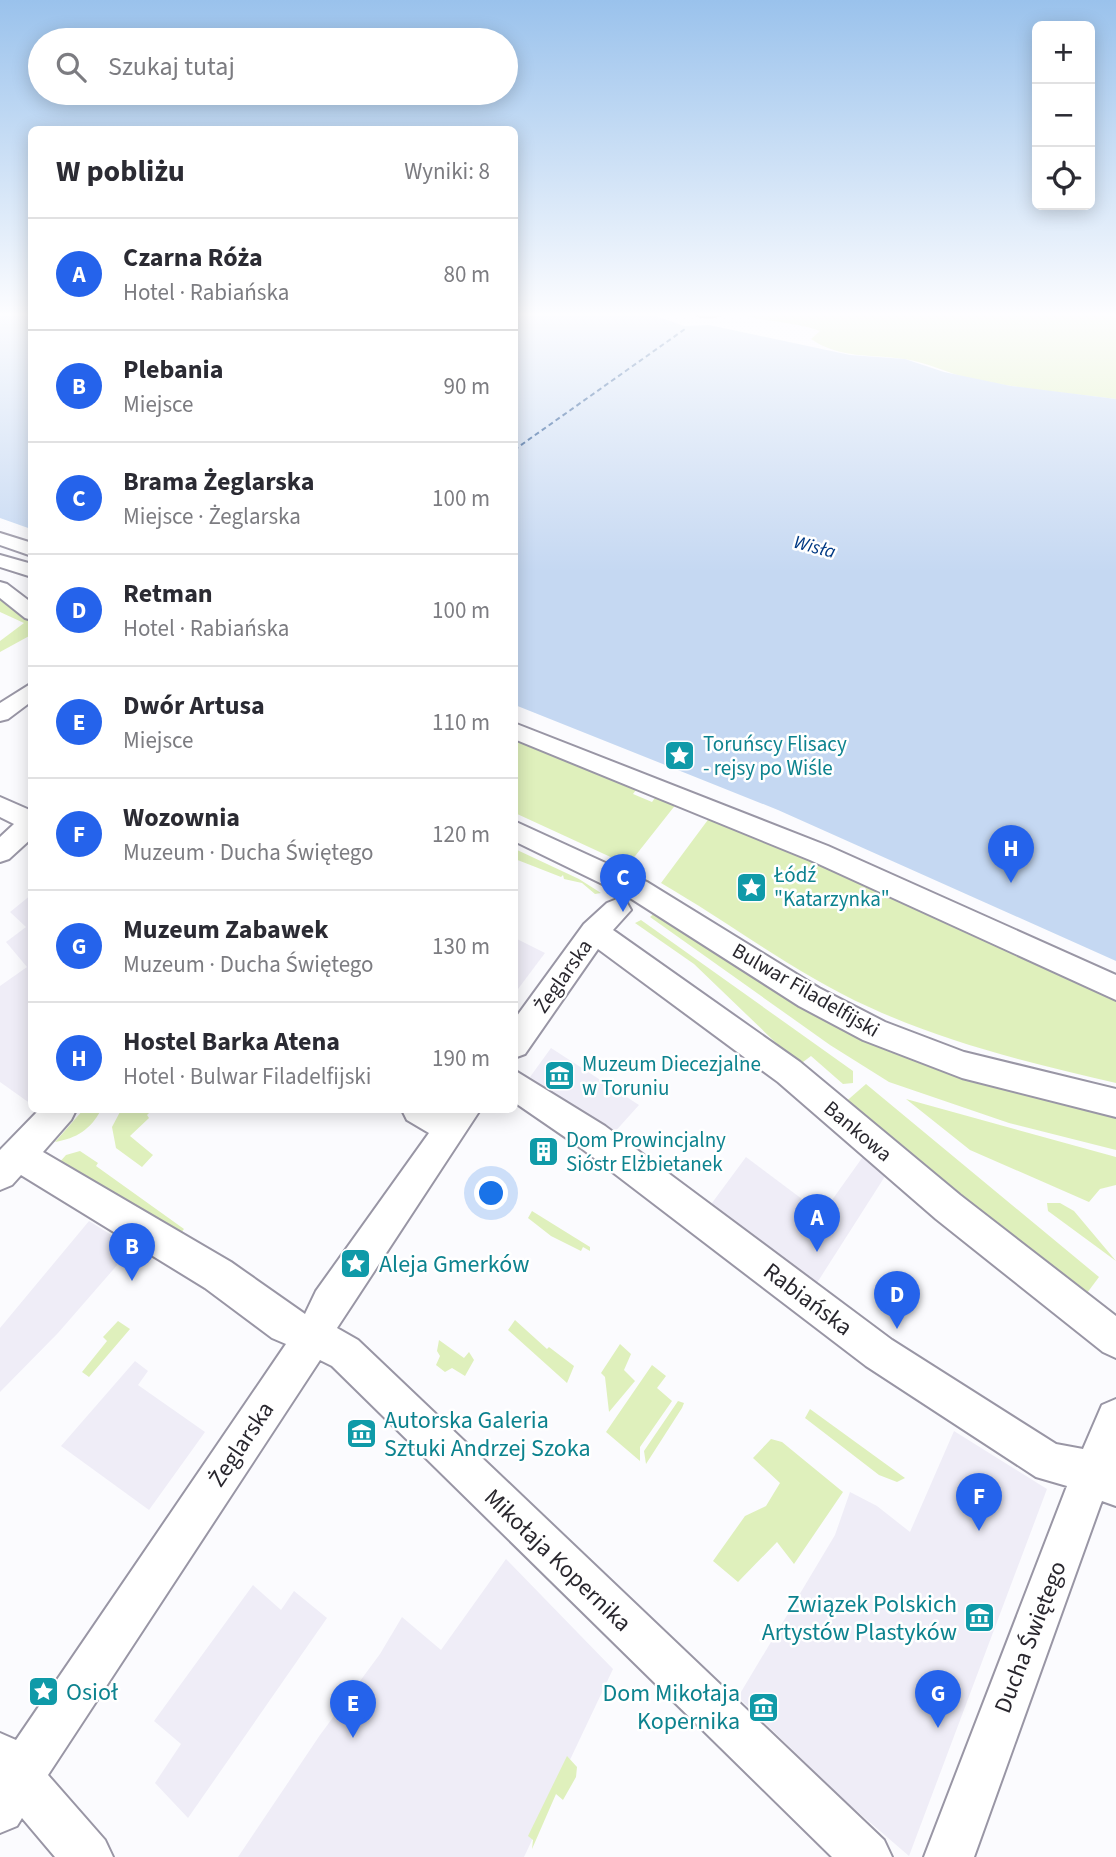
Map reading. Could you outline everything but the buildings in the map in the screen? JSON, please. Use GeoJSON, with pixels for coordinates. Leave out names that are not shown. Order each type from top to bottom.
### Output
{"type":"FeatureCollection","features":[{"type":"Feature","properties":{"kind":"street"},"geometry":{"type":"LineString","coordinates":[[0,539],[28,549]]}},
{"type":"Feature","properties":{"kind":"street"},"geometry":{"type":"LineString","coordinates":[[0,561],[28,570]]}},
{"type":"Feature","properties":{"kind":"street"},"geometry":{"type":"LineString","coordinates":[[0,588],[28,611]]}},
{"type":"Feature","properties":{"kind":"street"},"geometry":{"type":"LineString","coordinates":[[0,714],[28,693]]}},
{"type":"Feature","properties":{"kind":"street"},"geometry":{"type":"LineString","coordinates":[[518,732],[819,853],[1116,988]]}},
{"type":"Feature","properties":{"kind":"street"},"geometry":{"type":"LineString","coordinates":[[0,806],[28,829],[0,852]]}},
{"type":"Feature","properties":{"kind":"street","name":"Bulwar Filadelfijski"},"geometry":{"type":"LineString","coordinates":[[518,833],[617,909],[798,990],[874,1031],[962,1065],[1116,1103]]}},
{"type":"Feature","properties":{"kind":"street","name":"Żeglarska"},"geometry":{"type":"LineString","coordinates":[[518,1040],[617,909]]}},
{"type":"Feature","properties":{"kind":"street","name":"Bankowa"},"geometry":{"type":"LineString","coordinates":[[617,909],[649,968],[789,1072],[957,1214],[1116,1339]]}},
{"type":"Feature","properties":{"kind":"street","name":"Rabiańska"},"geometry":{"type":"LineString","coordinates":[[518,1087],[593,1137],[879,1353],[956,1405],[1050,1463],[1104,1479]]}},
{"type":"Feature","properties":{"kind":"street"},"geometry":{"type":"LineString","coordinates":[[9,1164],[57,1113]]}},
{"type":"Feature","properties":{"kind":"street"},"geometry":{"type":"LineString","coordinates":[[431,1113],[457,1119]]}},
{"type":"Feature","properties":{"kind":"street","name":"Żeglarska"},"geometry":{"type":"LineString","coordinates":[[6,1782],[314,1336],[329,1304],[457,1119]]}},
{"type":"Feature","properties":{"kind":"street","name":"Mikołaja Kopernika"},"geometry":{"type":"LineString","coordinates":[[9,1164],[218,1275],[285,1325],[314,1336],[345,1353],[867,1857]]}},
{"type":"Feature","properties":{"kind":"street","name":"Ducha Świętego"},"geometry":{"type":"LineString","coordinates":[[949,1857],[1104,1479],[1116,1419]]}},
{"type":"Feature","properties":{"kind":"street"},"geometry":{"type":"LineString","coordinates":[[6,1782],[88,1857]]}},
{"type":"Feature","properties":{"kind":"shaded area"},"geometry":{"type":"Polygon","coordinates":[[[28,897],[28,1102],[0,1082],[0,986],[27,967],[6,942],[26,927],[10,912],[28,897]]]}},
{"type":"Feature","properties":{"kind":"shaded area"},"geometry":{"type":"Polygon","coordinates":[[[518,940],[545,953],[518,989],[518,940]]]}},
{"type":"Feature","properties":{"kind":"shaded area"},"geometry":{"type":"Polygon","coordinates":[[[551,1048],[639,1105],[612,1135],[530,1077],[551,1048]]]}},
{"type":"Feature","properties":{"kind":"shaded area"},"geometry":{"type":"Polygon","coordinates":[[[867,1151],[889,1170],[815,1286],[709,1207],[746,1157],[822,1214],[867,1151]]]}},
{"type":"Feature","properties":{"kind":"shaded area"},"geometry":{"type":"Polygon","coordinates":[[[89,1221],[132,1248],[58,1333],[0,1392],[0,1328],[89,1221]]]}},
{"type":"Feature","properties":{"kind":"shaded area"},"geometry":{"type":"Polygon","coordinates":[[[135,1361],[148,1371],[138,1385],[205,1432],[149,1510],[61,1446],[135,1361]]]}},
{"type":"Feature","properties":{"kind":"shaded area"},"geometry":{"type":"Polygon","coordinates":[[[954,1431],[1047,1489],[909,1856],[844,1800],[738,1697],[835,1535],[850,1492],[877,1506],[910,1532],[954,1431]]]}},
{"type":"Feature","properties":{"kind":"shaded area"},"geometry":{"type":"Polygon","coordinates":[[[506,1559],[613,1669],[524,1857],[238,1857],[320,1735],[380,1654],[402,1617],[441,1650],[506,1559]]]}},
{"type":"Feature","properties":{"kind":"shaded area"},"geometry":{"type":"Polygon","coordinates":[[[253,1585],[281,1610],[294,1591],[327,1618],[188,1818],[155,1783],[181,1744],[154,1721],[253,1585]]]}},
{"type":"Feature","properties":{"kind":"green space"},"geometry":{"type":"Polygon","coordinates":[[[0,594],[28,617],[28,637],[0,652],[0,641],[24,623],[0,612],[0,594]]]}},
{"type":"Feature","properties":{"kind":"green space"},"geometry":{"type":"Polygon","coordinates":[[[518,739],[638,787],[633,794],[652,802],[657,795],[677,803],[628,865],[518,814],[518,739]]]}},
{"type":"Feature","properties":{"kind":"green space"},"geometry":{"type":"Polygon","coordinates":[[[713,813],[1116,997],[1116,1083],[961,1042],[869,1007],[815,979],[661,883],[713,813]]]}},
{"type":"Feature","properties":{"kind":"green space"},"geometry":{"type":"Polygon","coordinates":[[[518,850],[579,879],[601,893],[595,894],[582,883],[564,879],[563,875],[561,877],[518,860],[518,850]]]}},
{"type":"Feature","properties":{"kind":"green space"},"geometry":{"type":"Polygon","coordinates":[[[658,910],[890,1048],[890,1052],[893,1053],[895,1049],[1116,1114],[1116,1150],[1009,1123],[889,1082],[830,1045],[650,917],[658,910]]]}},
{"type":"Feature","properties":{"kind":"green space"},"geometry":{"type":"Polygon","coordinates":[[[641,920],[853,1071],[853,1083],[843,1084],[811,1056],[799,1065],[694,964],[635,923],[641,920]]]}},
{"type":"Feature","properties":{"kind":"green space"},"geometry":{"type":"Polygon","coordinates":[[[866,1084],[1099,1277],[1084,1297],[842,1105],[866,1084]]]}},
{"type":"Feature","properties":{"kind":"green space"},"geometry":{"type":"Polygon","coordinates":[[[906,1099],[1116,1157],[1116,1185],[1100,1189],[1089,1202],[970,1150],[906,1099]]]}},
{"type":"Feature","properties":{"kind":"green space"},"geometry":{"type":"Polygon","coordinates":[[[80,1113],[99,1113],[82,1132],[55,1142],[80,1113]]]}},
{"type":"Feature","properties":{"kind":"green space"},"geometry":{"type":"Polygon","coordinates":[[[119,1113],[149,1113],[149,1118],[130,1136],[153,1155],[142,1167],[116,1148],[112,1127],[119,1113]]]}},
{"type":"Feature","properties":{"kind":"green space"},"geometry":{"type":"Polygon","coordinates":[[[80,1151],[98,1163],[96,1166],[184,1229],[176,1239],[58,1164],[66,1155],[80,1151]]]}},
{"type":"Feature","properties":{"kind":"green space"},"geometry":{"type":"Polygon","coordinates":[[[1047,1203],[1060,1203],[1074,1211],[1116,1261],[1048,1211],[1047,1203]]]}},
{"type":"Feature","properties":{"kind":"green space"},"geometry":{"type":"Polygon","coordinates":[[[532,1211],[590,1247],[590,1251],[583,1247],[581,1251],[551,1236],[528,1218],[532,1211]]]}},
{"type":"Feature","properties":{"kind":"green space"},"geometry":{"type":"Polygon","coordinates":[[[515,1320],[547,1349],[549,1347],[574,1366],[567,1383],[508,1330],[515,1320]]]}},
{"type":"Feature","properties":{"kind":"green space"},"geometry":{"type":"Polygon","coordinates":[[[118,1321],[130,1329],[89,1377],[82,1372],[107,1341],[103,1337],[118,1321]]]}},
{"type":"Feature","properties":{"kind":"green space"},"geometry":{"type":"Polygon","coordinates":[[[439,1340],[464,1358],[469,1352],[474,1360],[465,1376],[452,1368],[445,1372],[436,1365],[440,1356],[437,1351],[439,1340]]]}},
{"type":"Feature","properties":{"kind":"green space"},"geometry":{"type":"Polygon","coordinates":[[[620,1344],[631,1354],[624,1370],[635,1381],[609,1412],[605,1377],[601,1373],[620,1344]]]}},
{"type":"Feature","properties":{"kind":"green space"},"geometry":{"type":"Polygon","coordinates":[[[652,1365],[666,1376],[657,1388],[672,1401],[640,1447],[640,1461],[606,1432],[652,1365]]]}},
{"type":"Feature","properties":{"kind":"green space"},"geometry":{"type":"Polygon","coordinates":[[[678,1401],[684,1403],[682,1408],[646,1464],[644,1451],[678,1401]]]}},
{"type":"Feature","properties":{"kind":"green space"},"geometry":{"type":"Polygon","coordinates":[[[810,1409],[905,1478],[897,1482],[879,1475],[805,1418],[810,1409]]]}},
{"type":"Feature","properties":{"kind":"green space"},"geometry":{"type":"Polygon","coordinates":[[[771,1439],[782,1442],[843,1492],[794,1564],[777,1542],[738,1582],[713,1561],[745,1516],[766,1506],[780,1483],[753,1458],[771,1439]]]}},
{"type":"Feature","properties":{"kind":"green space"},"geometry":{"type":"Polygon","coordinates":[[[567,1756],[577,1767],[576,1777],[563,1800],[556,1794],[532,1849],[533,1840],[528,1836],[567,1756]]]}},
{"type":"Feature","properties":{"kind":"water"},"geometry":{"type":"Polygon","coordinates":[[[0,399],[28,399],[28,528],[0,518],[0,399]]]}},
{"type":"Feature","properties":{"kind":"water","name":"Wisła"},"geometry":{"type":"Polygon","coordinates":[[[518,399],[1116,399],[1116,961],[778,810],[518,706],[518,399]]]}},
{"type":"Feature","properties":{"kind":"ferry route"},"geometry":{"type":"LineString","coordinates":[[518,447],[587,399]]}},
{"type":"Feature","properties":{"kind":"place","name":"Toruńscy Flisacy - rejsy po Wiśle"},"geometry":{"type":"Point","coordinates":[680,756]}},
{"type":"Feature","properties":{"kind":"place","name":"Hostel Barka Atena"},"geometry":{"type":"Point","coordinates":[1011,883]}},
{"type":"Feature","properties":{"kind":"place","name":"Łódź \"Katarzynka\""},"geometry":{"type":"Point","coordinates":[751,887]}},
{"type":"Feature","properties":{"kind":"place","name":"Brama Żeglarska"},"geometry":{"type":"Point","coordinates":[623,912]}},
{"type":"Feature","properties":{"kind":"place","name":"Muzeum Diecezjalne w Toruniu"},"geometry":{"type":"Point","coordinates":[559,1076]}},
{"type":"Feature","properties":{"kind":"place","name":"Dom Prowincjalny Sióstr Elżbietanek"},"geometry":{"type":"Point","coordinates":[543,1152]}},
{"type":"Feature","properties":{"kind":"place","name":"Czarna Róża"},"geometry":{"type":"Point","coordinates":[817,1252]}},
{"type":"Feature","properties":{"kind":"place","name":"Aleja Gmerków"},"geometry":{"type":"Point","coordinates":[356,1264]}},
{"type":"Feature","properties":{"kind":"place","name":"Plebania"},"geometry":{"type":"Point","coordinates":[132,1281]}},
{"type":"Feature","properties":{"kind":"place","name":"Retman"},"geometry":{"type":"Point","coordinates":[897,1329]}},
{"type":"Feature","properties":{"kind":"place","name":"Autorska Galeria Sztuki Andrzej Szoka"},"geometry":{"type":"Point","coordinates":[361,1434]}},
{"type":"Feature","properties":{"kind":"place","name":"Wozownia"},"geometry":{"type":"Point","coordinates":[979,1531]}},
{"type":"Feature","properties":{"kind":"place","name":"Związek Polskich Artystów Plastyków"},"geometry":{"type":"Point","coordinates":[980,1618]}},
{"type":"Feature","properties":{"kind":"place","name":"Osioł"},"geometry":{"type":"Point","coordinates":[43,1692]}},
{"type":"Feature","properties":{"kind":"place","name":"Dom Mikołaja Kopernika"},"geometry":{"type":"Point","coordinates":[763,1707]}},
{"type":"Feature","properties":{"kind":"place","name":"Muzeum Zabawek"},"geometry":{"type":"Point","coordinates":[938,1728]}},
{"type":"Feature","properties":{"kind":"place","name":"Dwór Artusa"},"geometry":{"type":"Point","coordinates":[353,1738]}}]}
